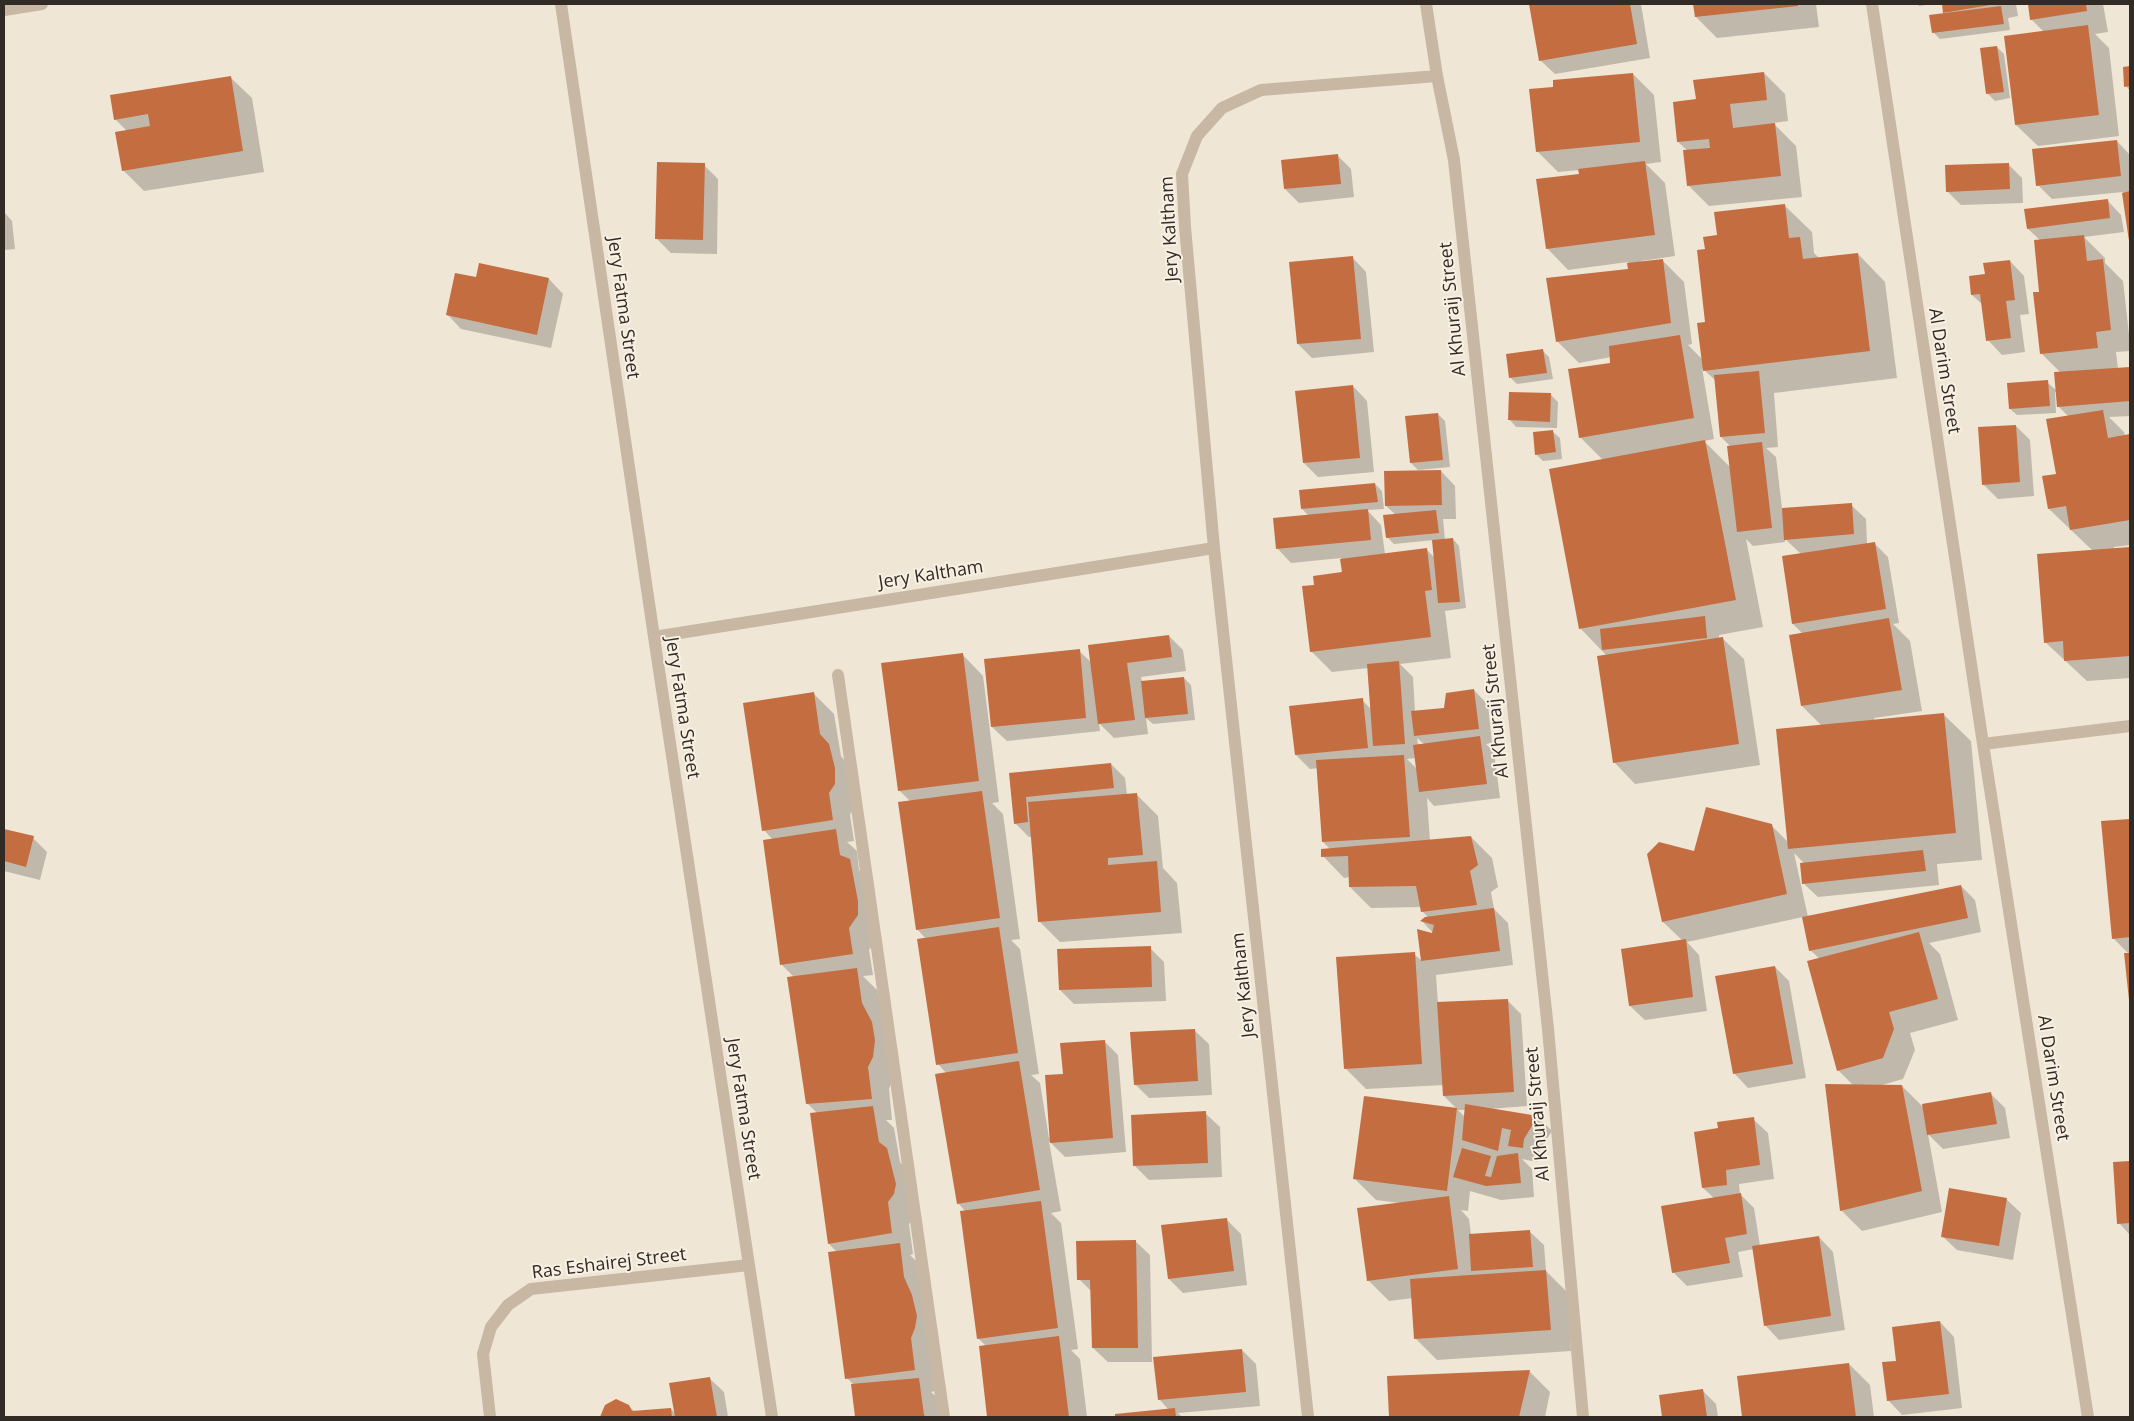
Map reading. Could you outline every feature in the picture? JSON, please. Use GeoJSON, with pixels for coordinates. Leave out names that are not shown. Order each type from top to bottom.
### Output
{"type":"FeatureCollection","features":[{"type":"Feature","properties":{"kind":"street"},"geometry":{"type":"LineString","coordinates":[[4,10],[42,4]]}},
{"type":"Feature","properties":{"kind":"street","name":"Jery Fatma Street"},"geometry":{"type":"LineString","coordinates":[[561,4],[654,637],[772,1417]]}},
{"type":"Feature","properties":{"kind":"street","name":"Al Khuraij Street"},"geometry":{"type":"LineString","coordinates":[[1426,4],[1437,76],[1454,160],[1460,210],[1548,1029],[1583,1417]]}},
{"type":"Feature","properties":{"kind":"street","name":"Al Darim Street"},"geometry":{"type":"LineString","coordinates":[[1872,4],[1983,744],[2088,1417]]}},
{"type":"Feature","properties":{"kind":"street","name":"Jery Kaltham"},"geometry":{"type":"LineString","coordinates":[[1308,1417],[1214,548],[1185,227],[1182,174],[1197,136],[1222,108],[1261,90],[1437,76]]}},
{"type":"Feature","properties":{"kind":"street","name":"Jery Kaltham"},"geometry":{"type":"LineString","coordinates":[[654,637],[1214,548]]}},
{"type":"Feature","properties":{"kind":"street"},"geometry":{"type":"LineString","coordinates":[[838,675],[944,1417]]}},
{"type":"Feature","properties":{"kind":"street"},"geometry":{"type":"LineString","coordinates":[[1983,744],[2130,726]]}},
{"type":"Feature","properties":{"kind":"street","name":"Ras Eshairej Street"},"geometry":{"type":"LineString","coordinates":[[490,1417],[483,1354],[491,1327],[508,1305],[531,1289],[749,1265]]}},
{"type":"Feature","properties":{"kind":"building"},"geometry":{"type":"Polygon","coordinates":[[[1529,4],[1630,4],[1637,44],[1539,61],[1529,4]]]}},
{"type":"Feature","properties":{"kind":"building"},"geometry":{"type":"Polygon","coordinates":[[[1693,4],[1798,4],[1798,6],[1695,17],[1693,4]]]}},
{"type":"Feature","properties":{"kind":"building"},"geometry":{"type":"Polygon","coordinates":[[[1942,4],[1990,4],[1990,5],[1943,13],[1942,4]]]}},
{"type":"Feature","properties":{"kind":"building"},"geometry":{"type":"Polygon","coordinates":[[[2028,4],[2086,4],[2087,11],[2030,20],[2028,4]]]}},
{"type":"Feature","properties":{"kind":"building"},"geometry":{"type":"Polygon","coordinates":[[[2001,6],[2004,24],[1932,33],[1929,15],[2001,6]]]}},
{"type":"Feature","properties":{"kind":"building"},"geometry":{"type":"Polygon","coordinates":[[[2088,25],[2099,115],[2015,125],[2004,36],[2088,25]]]}},
{"type":"Feature","properties":{"kind":"building"},"geometry":{"type":"Polygon","coordinates":[[[1997,46],[2004,92],[1986,94],[1980,48],[1997,46]]]}},
{"type":"Feature","properties":{"kind":"building"},"geometry":{"type":"Polygon","coordinates":[[[2130,66],[2130,86],[2124,87],[2123,67],[2130,66]]]}},
{"type":"Feature","properties":{"kind":"building"},"geometry":{"type":"Polygon","coordinates":[[[1764,72],[1767,100],[1730,104],[1733,128],[1775,123],[1781,176],[1687,186],[1683,150],[1710,148],[1709,139],[1677,142],[1673,102],[1696,99],[1693,80],[1764,72]]]}},
{"type":"Feature","properties":{"kind":"building"},"geometry":{"type":"Polygon","coordinates":[[[1633,73],[1640,142],[1536,152],[1529,89],[1553,87],[1553,80],[1633,73]]]}},
{"type":"Feature","properties":{"kind":"building"},"geometry":{"type":"Polygon","coordinates":[[[231,76],[243,151],[122,171],[115,132],[150,126],[148,114],[114,120],[110,95],[231,76]]]}},
{"type":"Feature","properties":{"kind":"building"},"geometry":{"type":"Polygon","coordinates":[[[2117,140],[2121,176],[2036,186],[2032,149],[2117,140]]]}},
{"type":"Feature","properties":{"kind":"building"},"geometry":{"type":"Polygon","coordinates":[[[1338,154],[1341,184],[1284,189],[1281,160],[1338,154]]]}},
{"type":"Feature","properties":{"kind":"building"},"geometry":{"type":"Polygon","coordinates":[[[1645,161],[1655,235],[1546,249],[1536,179],[1579,174],[1578,169],[1645,161]]]}},
{"type":"Feature","properties":{"kind":"building"},"geometry":{"type":"Polygon","coordinates":[[[657,162],[705,163],[703,240],[655,239],[657,162]]]}},
{"type":"Feature","properties":{"kind":"building"},"geometry":{"type":"Polygon","coordinates":[[[2009,163],[2010,189],[1946,192],[1945,165],[2009,163]]]}},
{"type":"Feature","properties":{"kind":"building"},"geometry":{"type":"Polygon","coordinates":[[[2130,191],[2130,240],[2129,241],[2122,193],[2130,191]]]}},
{"type":"Feature","properties":{"kind":"building"},"geometry":{"type":"Polygon","coordinates":[[[2108,199],[2110,218],[2027,229],[2024,209],[2108,199]]]}},
{"type":"Feature","properties":{"kind":"building"},"geometry":{"type":"Polygon","coordinates":[[[1785,204],[1789,238],[1800,237],[1803,259],[1858,253],[1870,351],[1703,371],[1697,323],[1705,322],[1697,250],[1705,249],[1703,237],[1717,235],[1714,212],[1785,204]]]}},
{"type":"Feature","properties":{"kind":"building"},"geometry":{"type":"Polygon","coordinates":[[[2084,235],[2087,261],[2103,259],[2111,330],[2096,332],[2098,348],[2040,354],[2033,292],[2039,292],[2034,240],[2084,235]]]}},
{"type":"Feature","properties":{"kind":"building"},"geometry":{"type":"Polygon","coordinates":[[[1353,256],[1361,339],[1297,344],[1289,262],[1353,256]]]}},
{"type":"Feature","properties":{"kind":"building"},"geometry":{"type":"Polygon","coordinates":[[[1663,259],[1671,323],[1556,342],[1546,278],[1628,269],[1627,263],[1663,259]]]}},
{"type":"Feature","properties":{"kind":"building"},"geometry":{"type":"Polygon","coordinates":[[[2010,260],[2015,300],[2006,301],[2011,338],[1986,341],[1980,294],[1971,295],[1969,276],[1985,274],[1983,263],[2010,260]]]}},
{"type":"Feature","properties":{"kind":"building"},"geometry":{"type":"Polygon","coordinates":[[[479,263],[549,278],[537,335],[446,315],[455,273],[476,277],[479,263]]]}},
{"type":"Feature","properties":{"kind":"building"},"geometry":{"type":"Polygon","coordinates":[[[1680,335],[1694,418],[1579,438],[1568,369],[1610,363],[1609,346],[1680,335]]]}},
{"type":"Feature","properties":{"kind":"building"},"geometry":{"type":"Polygon","coordinates":[[[1543,349],[1547,373],[1509,378],[1506,354],[1543,349]]]}},
{"type":"Feature","properties":{"kind":"building"},"geometry":{"type":"Polygon","coordinates":[[[2130,367],[2130,401],[2057,407],[2054,372],[2130,367]]]}},
{"type":"Feature","properties":{"kind":"building"},"geometry":{"type":"Polygon","coordinates":[[[1759,371],[1765,433],[1720,437],[1714,375],[1759,371]]]}},
{"type":"Feature","properties":{"kind":"building"},"geometry":{"type":"Polygon","coordinates":[[[2048,380],[2050,406],[2009,409],[2007,383],[2048,380]]]}},
{"type":"Feature","properties":{"kind":"building"},"geometry":{"type":"Polygon","coordinates":[[[1353,385],[1360,458],[1303,463],[1295,391],[1353,385]]]}},
{"type":"Feature","properties":{"kind":"building"},"geometry":{"type":"Polygon","coordinates":[[[1509,392],[1551,393],[1550,422],[1508,420],[1509,392]]]}},
{"type":"Feature","properties":{"kind":"building"},"geometry":{"type":"Polygon","coordinates":[[[2103,410],[2108,438],[2130,434],[2130,520],[2070,530],[2066,506],[2048,509],[2042,476],[2056,474],[2046,419],[2103,410]]]}},
{"type":"Feature","properties":{"kind":"building"},"geometry":{"type":"Polygon","coordinates":[[[1438,413],[1443,460],[1410,463],[1405,416],[1438,413]]]}},
{"type":"Feature","properties":{"kind":"building"},"geometry":{"type":"Polygon","coordinates":[[[2016,425],[2020,482],[1982,485],[1978,427],[2016,425]]]}},
{"type":"Feature","properties":{"kind":"building"},"geometry":{"type":"Polygon","coordinates":[[[1553,430],[1556,452],[1535,455],[1533,432],[1553,430]]]}},
{"type":"Feature","properties":{"kind":"building"},"geometry":{"type":"Polygon","coordinates":[[[1705,440],[1736,600],[1579,629],[1549,469],[1705,440]]]}},
{"type":"Feature","properties":{"kind":"building"},"geometry":{"type":"Polygon","coordinates":[[[1762,442],[1772,528],[1737,532],[1727,446],[1762,442]]]}},
{"type":"Feature","properties":{"kind":"building"},"geometry":{"type":"Polygon","coordinates":[[[1441,470],[1442,505],[1385,506],[1384,471],[1441,470]]]}},
{"type":"Feature","properties":{"kind":"building"},"geometry":{"type":"Polygon","coordinates":[[[1375,483],[1378,502],[1301,509],[1299,490],[1375,483]]]}},
{"type":"Feature","properties":{"kind":"building"},"geometry":{"type":"Polygon","coordinates":[[[1852,503],[1854,534],[1784,540],[1782,508],[1852,503]]]}},
{"type":"Feature","properties":{"kind":"building"},"geometry":{"type":"Polygon","coordinates":[[[1368,509],[1371,540],[1276,549],[1273,518],[1368,509]]]}},
{"type":"Feature","properties":{"kind":"building"},"geometry":{"type":"Polygon","coordinates":[[[1436,510],[1439,533],[1386,538],[1383,515],[1436,510]]]}},
{"type":"Feature","properties":{"kind":"building"},"geometry":{"type":"Polygon","coordinates":[[[1453,538],[1460,602],[1438,603],[1432,540],[1453,538]]]}},
{"type":"Feature","properties":{"kind":"building"},"geometry":{"type":"Polygon","coordinates":[[[1875,542],[1886,609],[1792,624],[1782,556],[1875,542]]]}},
{"type":"Feature","properties":{"kind":"building"},"geometry":{"type":"Polygon","coordinates":[[[2130,547],[2130,656],[2064,661],[2063,641],[2044,643],[2037,554],[2130,547]]]}},
{"type":"Feature","properties":{"kind":"building"},"geometry":{"type":"Polygon","coordinates":[[[1427,548],[1432,590],[1425,591],[1431,637],[1310,652],[1302,586],[1314,585],[1313,576],[1342,572],[1340,559],[1427,548]]]}},
{"type":"Feature","properties":{"kind":"building"},"geometry":{"type":"Polygon","coordinates":[[[1705,616],[1707,638],[1602,650],[1600,629],[1705,616]]]}},
{"type":"Feature","properties":{"kind":"building"},"geometry":{"type":"Polygon","coordinates":[[[1889,618],[1902,690],[1801,706],[1789,635],[1889,618]]]}},
{"type":"Feature","properties":{"kind":"building"},"geometry":{"type":"Polygon","coordinates":[[[1169,635],[1172,657],[1127,663],[1135,720],[1098,724],[1088,645],[1169,635]]]}},
{"type":"Feature","properties":{"kind":"building"},"geometry":{"type":"Polygon","coordinates":[[[1723,637],[1739,744],[1613,763],[1597,656],[1723,637]]]}},
{"type":"Feature","properties":{"kind":"building"},"geometry":{"type":"Polygon","coordinates":[[[1080,649],[1086,718],[991,727],[984,659],[1080,649]]]}},
{"type":"Feature","properties":{"kind":"building"},"geometry":{"type":"Polygon","coordinates":[[[963,653],[979,781],[898,791],[881,663],[963,653]]]}},
{"type":"Feature","properties":{"kind":"building"},"geometry":{"type":"Polygon","coordinates":[[[1399,661],[1405,744],[1373,746],[1367,664],[1399,661]]]}},
{"type":"Feature","properties":{"kind":"building"},"geometry":{"type":"Polygon","coordinates":[[[1184,677],[1188,714],[1145,718],[1141,681],[1184,677]]]}},
{"type":"Feature","properties":{"kind":"building"},"geometry":{"type":"Polygon","coordinates":[[[1474,689],[1479,729],[1414,736],[1411,711],[1444,708],[1446,693],[1474,689]]]}},
{"type":"Feature","properties":{"kind":"building"},"geometry":{"type":"Polygon","coordinates":[[[814,692],[820,734],[829,744],[835,768],[835,784],[829,793],[833,820],[762,831],[743,703],[814,692]]]}},
{"type":"Feature","properties":{"kind":"building"},"geometry":{"type":"Polygon","coordinates":[[[1363,698],[1368,748],[1295,755],[1289,706],[1363,698]]]}},
{"type":"Feature","properties":{"kind":"building"},"geometry":{"type":"Polygon","coordinates":[[[1944,713],[1956,833],[1788,849],[1776,729],[1944,713]]]}},
{"type":"Feature","properties":{"kind":"building"},"geometry":{"type":"Polygon","coordinates":[[[1480,736],[1487,784],[1419,792],[1413,745],[1480,736]]]}},
{"type":"Feature","properties":{"kind":"building"},"geometry":{"type":"Polygon","coordinates":[[[1404,755],[1410,837],[1322,842],[1316,760],[1404,755]]]}},
{"type":"Feature","properties":{"kind":"building"},"geometry":{"type":"Polygon","coordinates":[[[1111,763],[1114,788],[1026,797],[1028,822],[1014,824],[1009,773],[1111,763]]]}},
{"type":"Feature","properties":{"kind":"building"},"geometry":{"type":"Polygon","coordinates":[[[982,791],[1000,918],[916,930],[898,802],[982,791]]]}},
{"type":"Feature","properties":{"kind":"building"},"geometry":{"type":"Polygon","coordinates":[[[1137,793],[1143,855],[1108,858],[1108,865],[1157,861],[1161,912],[1038,922],[1028,802],[1137,793]]]}},
{"type":"Feature","properties":{"kind":"building"},"geometry":{"type":"Polygon","coordinates":[[[1706,807],[1772,824],[1787,894],[1662,922],[1647,854],[1659,842],[1694,851],[1706,807]]]}},
{"type":"Feature","properties":{"kind":"building"},"geometry":{"type":"Polygon","coordinates":[[[2130,819],[2130,937],[2112,939],[2101,821],[2130,819]]]}},
{"type":"Feature","properties":{"kind":"building"},"geometry":{"type":"Polygon","coordinates":[[[4,829],[34,836],[26,867],[4,861],[4,829]]]}},
{"type":"Feature","properties":{"kind":"building"},"geometry":{"type":"Polygon","coordinates":[[[836,829],[840,855],[850,859],[858,901],[858,915],[849,928],[853,954],[780,965],[763,840],[836,829]]]}},
{"type":"Feature","properties":{"kind":"building"},"geometry":{"type":"Polygon","coordinates":[[[1471,836],[1478,865],[1470,871],[1477,905],[1421,912],[1416,886],[1349,887],[1348,856],[1321,857],[1321,849],[1471,836]]]}},
{"type":"Feature","properties":{"kind":"building"},"geometry":{"type":"Polygon","coordinates":[[[1923,850],[1926,871],[1802,884],[1800,863],[1923,850]]]}},
{"type":"Feature","properties":{"kind":"building"},"geometry":{"type":"Polygon","coordinates":[[[1961,885],[1968,918],[1809,951],[1802,917],[1961,885]]]}},
{"type":"Feature","properties":{"kind":"building"},"geometry":{"type":"Polygon","coordinates":[[[1494,908],[1500,951],[1421,961],[1417,929],[1432,933],[1434,925],[1420,921],[1425,917],[1494,908]]]}},
{"type":"Feature","properties":{"kind":"building"},"geometry":{"type":"Polygon","coordinates":[[[999,927],[1018,1053],[936,1065],[917,939],[999,927]]]}},
{"type":"Feature","properties":{"kind":"building"},"geometry":{"type":"Polygon","coordinates":[[[1919,932],[1938,999],[1889,1012],[1894,1029],[1883,1058],[1837,1071],[1807,961],[1919,932]]]}},
{"type":"Feature","properties":{"kind":"building"},"geometry":{"type":"Polygon","coordinates":[[[1686,939],[1693,997],[1629,1006],[1621,949],[1686,939]]]}},
{"type":"Feature","properties":{"kind":"building"},"geometry":{"type":"Polygon","coordinates":[[[1151,946],[1152,987],[1059,990],[1057,949],[1151,946]]]}},
{"type":"Feature","properties":{"kind":"building"},"geometry":{"type":"Polygon","coordinates":[[[1415,952],[1422,1064],[1344,1069],[1336,957],[1415,952]]]}},
{"type":"Feature","properties":{"kind":"building"},"geometry":{"type":"Polygon","coordinates":[[[2124,953],[2130,953],[2130,1000],[2129,1000],[2124,953]]]}},
{"type":"Feature","properties":{"kind":"building"},"geometry":{"type":"Polygon","coordinates":[[[1775,966],[1793,1064],[1733,1074],[1715,976],[1775,966]]]}},
{"type":"Feature","properties":{"kind":"building"},"geometry":{"type":"Polygon","coordinates":[[[857,968],[862,1003],[872,1022],[875,1040],[873,1057],[868,1067],[872,1099],[806,1104],[787,977],[857,968]]]}},
{"type":"Feature","properties":{"kind":"building"},"geometry":{"type":"Polygon","coordinates":[[[1508,999],[1514,1092],[1443,1096],[1437,1002],[1508,999]]]}},
{"type":"Feature","properties":{"kind":"building"},"geometry":{"type":"Polygon","coordinates":[[[1195,1029],[1198,1081],[1134,1085],[1130,1032],[1195,1029]]]}},
{"type":"Feature","properties":{"kind":"building"},"geometry":{"type":"Polygon","coordinates":[[[1105,1040],[1113,1138],[1050,1143],[1045,1075],[1063,1074],[1060,1043],[1105,1040]]]}},
{"type":"Feature","properties":{"kind":"building"},"geometry":{"type":"Polygon","coordinates":[[[1019,1061],[1040,1190],[957,1204],[935,1074],[1019,1061]]]}},
{"type":"Feature","properties":{"kind":"building"},"geometry":{"type":"Polygon","coordinates":[[[1825,1084],[1902,1085],[1922,1191],[1840,1211],[1825,1084]]]}},
{"type":"Feature","properties":{"kind":"building"},"geometry":{"type":"Polygon","coordinates":[[[1991,1092],[1997,1124],[1927,1135],[1922,1104],[1991,1092]]]}},
{"type":"Feature","properties":{"kind":"building"},"geometry":{"type":"Polygon","coordinates":[[[1364,1096],[1457,1108],[1447,1191],[1353,1179],[1364,1096]]]}},
{"type":"Feature","properties":{"kind":"building"},"geometry":{"type":"Polygon","coordinates":[[[1465,1104],[1538,1116],[1524,1139],[1523,1148],[1508,1146],[1511,1130],[1502,1128],[1498,1151],[1462,1140],[1465,1104]]]}},
{"type":"Feature","properties":{"kind":"building"},"geometry":{"type":"Polygon","coordinates":[[[873,1106],[879,1142],[887,1148],[896,1184],[894,1194],[888,1202],[892,1233],[828,1244],[810,1113],[873,1106]]]}},
{"type":"Feature","properties":{"kind":"building"},"geometry":{"type":"Polygon","coordinates":[[[1206,1111],[1208,1163],[1133,1166],[1131,1115],[1206,1111]]]}},
{"type":"Feature","properties":{"kind":"building"},"geometry":{"type":"Polygon","coordinates":[[[1754,1117],[1760,1165],[1726,1170],[1727,1185],[1702,1188],[1694,1132],[1718,1128],[1717,1122],[1754,1117]]]}},
{"type":"Feature","properties":{"kind":"building"},"geometry":{"type":"Polygon","coordinates":[[[1462,1148],[1491,1156],[1485,1176],[1491,1177],[1497,1156],[1518,1153],[1521,1183],[1486,1186],[1453,1177],[1462,1148]]]}},
{"type":"Feature","properties":{"kind":"building"},"geometry":{"type":"Polygon","coordinates":[[[2130,1161],[2130,1223],[2117,1224],[2113,1162],[2130,1161]]]}},
{"type":"Feature","properties":{"kind":"building"},"geometry":{"type":"Polygon","coordinates":[[[1949,1188],[2007,1198],[1999,1246],[1941,1237],[1949,1188]]]}},
{"type":"Feature","properties":{"kind":"building"},"geometry":{"type":"Polygon","coordinates":[[[1741,1193],[1747,1234],[1725,1238],[1730,1263],[1672,1273],[1661,1206],[1741,1193]]]}},
{"type":"Feature","properties":{"kind":"building"},"geometry":{"type":"Polygon","coordinates":[[[1449,1196],[1458,1269],[1367,1281],[1357,1208],[1449,1196]]]}},
{"type":"Feature","properties":{"kind":"building"},"geometry":{"type":"Polygon","coordinates":[[[1041,1201],[1058,1328],[977,1339],[960,1211],[1041,1201]]]}},
{"type":"Feature","properties":{"kind":"building"},"geometry":{"type":"Polygon","coordinates":[[[1227,1218],[1234,1271],[1168,1279],[1161,1225],[1227,1218]]]}},
{"type":"Feature","properties":{"kind":"building"},"geometry":{"type":"Polygon","coordinates":[[[1530,1230],[1533,1267],[1471,1271],[1469,1234],[1530,1230]]]}},
{"type":"Feature","properties":{"kind":"building"},"geometry":{"type":"Polygon","coordinates":[[[1819,1236],[1831,1316],[1764,1326],[1752,1246],[1819,1236]]]}},
{"type":"Feature","properties":{"kind":"building"},"geometry":{"type":"Polygon","coordinates":[[[1136,1240],[1138,1348],[1092,1348],[1090,1280],[1077,1280],[1076,1241],[1136,1240]]]}},
{"type":"Feature","properties":{"kind":"building"},"geometry":{"type":"Polygon","coordinates":[[[900,1243],[904,1277],[912,1295],[917,1316],[911,1338],[915,1370],[845,1379],[828,1252],[900,1243]]]}},
{"type":"Feature","properties":{"kind":"building"},"geometry":{"type":"Polygon","coordinates":[[[1546,1270],[1551,1330],[1414,1339],[1410,1279],[1546,1270]]]}},
{"type":"Feature","properties":{"kind":"building"},"geometry":{"type":"Polygon","coordinates":[[[1940,1321],[1949,1394],[1887,1401],[1882,1362],[1896,1361],[1892,1327],[1940,1321]]]}},
{"type":"Feature","properties":{"kind":"building"},"geometry":{"type":"Polygon","coordinates":[[[1059,1336],[1069,1417],[987,1417],[979,1346],[1059,1336]]]}},
{"type":"Feature","properties":{"kind":"building"},"geometry":{"type":"Polygon","coordinates":[[[1242,1349],[1246,1392],[1158,1400],[1153,1357],[1242,1349]]]}},
{"type":"Feature","properties":{"kind":"building"},"geometry":{"type":"Polygon","coordinates":[[[1849,1363],[1856,1417],[1742,1417],[1737,1376],[1849,1363]]]}},
{"type":"Feature","properties":{"kind":"building"},"geometry":{"type":"Polygon","coordinates":[[[1530,1370],[1519,1417],[1389,1417],[1387,1376],[1530,1370]]]}},
{"type":"Feature","properties":{"kind":"building"},"geometry":{"type":"Polygon","coordinates":[[[710,1377],[717,1417],[675,1417],[669,1383],[710,1377]]]}},
{"type":"Feature","properties":{"kind":"building"},"geometry":{"type":"Polygon","coordinates":[[[919,1378],[924,1415],[926,1417],[855,1417],[851,1384],[919,1378]]]}},
{"type":"Feature","properties":{"kind":"building"},"geometry":{"type":"Polygon","coordinates":[[[1703,1389],[1707,1417],[1662,1417],[1659,1395],[1703,1389]]]}},
{"type":"Feature","properties":{"kind":"building"},"geometry":{"type":"Polygon","coordinates":[[[616,1399],[629,1405],[632,1411],[671,1408],[672,1417],[600,1417],[605,1405],[616,1399]]]}},
{"type":"Feature","properties":{"kind":"building"},"geometry":{"type":"Polygon","coordinates":[[[1175,1408],[1176,1417],[1115,1417],[1115,1414],[1175,1408]]]}}]}
